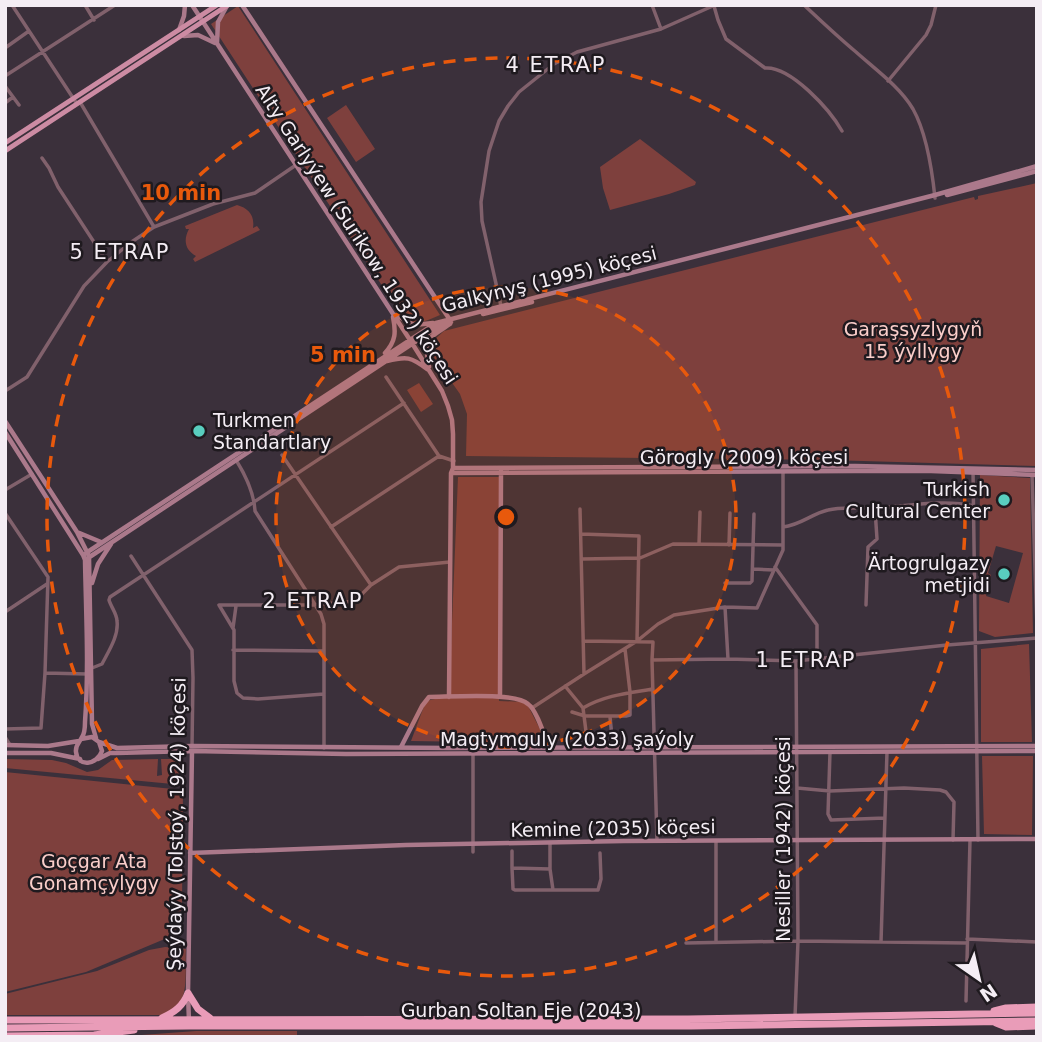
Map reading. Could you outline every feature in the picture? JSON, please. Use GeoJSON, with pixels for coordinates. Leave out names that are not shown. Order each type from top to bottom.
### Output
{"type":"FeatureCollection","features":[{"type":"Feature","properties":{"kind":"highway"},"geometry":{"type":"LineString","coordinates":[[160,1019],[179,1008],[188,993]]}},
{"type":"Feature","properties":{"kind":"highway"},"geometry":{"type":"LineString","coordinates":[[188,993],[198,1009],[215,1019]]}},
{"type":"Feature","properties":{"kind":"highway"},"geometry":{"type":"LineString","coordinates":[[988,1017],[1006,1007],[1037,1007]]}},
{"type":"Feature","properties":{"kind":"highway","name":"Gurban Soltan Eje (2043)"},"geometry":{"type":"LineString","coordinates":[[5,1020],[160,1019],[189,1022],[691,1026],[988,1017],[1037,1013]]}},
{"type":"Feature","properties":{"kind":"highway"},"geometry":{"type":"LineString","coordinates":[[988,1017],[1006,1027],[1037,1026]]}},
{"type":"Feature","properties":{"kind":"highway","name":"Gurban Soltan Eje (2043)"},"geometry":{"type":"LineString","coordinates":[[5,1028],[175,1026],[215,1019],[988,1017],[1037,1021]]}},
{"type":"Feature","properties":{"kind":"highway"},"geometry":{"type":"LineString","coordinates":[[5,1036],[94,1035],[175,1026]]}},
{"type":"Feature","properties":{"kind":"main road"},"geometry":{"type":"LineString","coordinates":[[179,30],[185,5]]}},
{"type":"Feature","properties":{"kind":"main road","name":"Alty Garlyýew (Surikow, 1932) köçesi"},"geometry":{"type":"LineString","coordinates":[[192,5],[430,371],[451,414],[454,461],[449,697]]}},
{"type":"Feature","properties":{"kind":"main road"},"geometry":{"type":"LineString","coordinates":[[5,143],[77,102],[179,37],[216,5]]}},
{"type":"Feature","properties":{"kind":"main road"},"geometry":{"type":"LineString","coordinates":[[5,151],[179,30],[228,5]]}},
{"type":"Feature","properties":{"kind":"main road"},"geometry":{"type":"LineString","coordinates":[[179,37],[198,35],[218,44],[218,22],[228,5]]}},
{"type":"Feature","properties":{"kind":"main road"},"geometry":{"type":"LineString","coordinates":[[243,5],[452,321],[428,341],[426,348],[430,371]]}},
{"type":"Feature","properties":{"kind":"main road","name":"Galkynyş (1995) köçesi"},"geometry":{"type":"LineString","coordinates":[[411,342],[436,323],[935,196],[1037,166]]}},
{"type":"Feature","properties":{"kind":"main road","name":"Galkynyş (1995) köçesi"},"geometry":{"type":"LineString","coordinates":[[86,556],[102,542],[439,326],[501,306],[1037,172]]}},
{"type":"Feature","properties":{"kind":"main road"},"geometry":{"type":"LineString","coordinates":[[392,312],[414,325],[436,323]]}},
{"type":"Feature","properties":{"kind":"main road"},"geometry":{"type":"LineString","coordinates":[[382,361],[396,336],[392,312]]}},
{"type":"Feature","properties":{"kind":"main road"},"geometry":{"type":"LineString","coordinates":[[382,361],[408,358],[430,371]]}},
{"type":"Feature","properties":{"kind":"main road","name":"Galkynyş (1995) köçesi"},"geometry":{"type":"LineString","coordinates":[[86,556],[112,542],[382,361]]}},
{"type":"Feature","properties":{"kind":"main road"},"geometry":{"type":"LineString","coordinates":[[5,421],[77,532],[86,556],[91,587],[92,724],[102,751],[98,759],[90,763],[51,753],[5,754]]}},
{"type":"Feature","properties":{"kind":"main road"},"geometry":{"type":"LineString","coordinates":[[5,432],[86,556],[87,674],[85,724],[76,751],[80,759]]}},
{"type":"Feature","properties":{"kind":"main road","name":"Görogly (2009) köçesi"},"geometry":{"type":"LineString","coordinates":[[452,470],[783,469],[1035,472]]}},
{"type":"Feature","properties":{"kind":"main road"},"geometry":{"type":"LineString","coordinates":[[500,696],[502,470]]}},
{"type":"Feature","properties":{"kind":"main road"},"geometry":{"type":"LineString","coordinates":[[77,532],[102,542]]}},
{"type":"Feature","properties":{"kind":"main road"},"geometry":{"type":"LineString","coordinates":[[91,587],[98,564],[112,542]]}},
{"type":"Feature","properties":{"kind":"main road"},"geometry":{"type":"LineString","coordinates":[[400,747],[429,697],[500,696],[521,699],[532,708],[549,750]]}},
{"type":"Feature","properties":{"kind":"main road"},"geometry":{"type":"LineString","coordinates":[[8,744],[48,746],[88,737],[98,741]]}},
{"type":"Feature","properties":{"kind":"main road","name":"Magtymguly (2033) şaýoly"},"geometry":{"type":"LineString","coordinates":[[98,741],[117,747],[346,754],[473,753],[588,747],[655,750]]}},
{"type":"Feature","properties":{"kind":"main road","name":"Magtymguly (2033) şaýoly"},"geometry":{"type":"LineString","coordinates":[[98,759],[117,752],[192,749],[1037,749]]}},
{"type":"Feature","properties":{"kind":"main road","name":"Şeýdaýy (Tolstoý, 1924) köçesi"},"geometry":{"type":"LineString","coordinates":[[189,1022],[192,749]]}},
{"type":"Feature","properties":{"kind":"main road","name":"Magtymguly (2033) şaýoly"},"geometry":{"type":"LineString","coordinates":[[797,750],[887,752],[976,749]]}},
{"type":"Feature","properties":{"kind":"main road","name":"Kemine (2035) köçesi"},"geometry":{"type":"LineString","coordinates":[[190,853],[473,844],[1037,839]]}},
{"type":"Feature","properties":{"kind":"street"},"geometry":{"type":"LineString","coordinates":[[12,5],[77,102],[154,227]]}},
{"type":"Feature","properties":{"kind":"street"},"geometry":{"type":"LineString","coordinates":[[85,5],[94,20]]}},
{"type":"Feature","properties":{"kind":"street"},"geometry":{"type":"LineString","coordinates":[[5,76],[115,5]]}},
{"type":"Feature","properties":{"kind":"street"},"geometry":{"type":"LineString","coordinates":[[652,5],[661,29]]}},
{"type":"Feature","properties":{"kind":"street"},"geometry":{"type":"LineString","coordinates":[[804,5],[905,98],[920,124],[935,196]]}},
{"type":"Feature","properties":{"kind":"street"},"geometry":{"type":"LineString","coordinates":[[888,81],[926,35],[936,5]]}},
{"type":"Feature","properties":{"kind":"street"},"geometry":{"type":"LineString","coordinates":[[501,306],[481,217],[489,151],[499,119],[519,92],[558,62],[577,52],[661,29],[715,6],[726,39],[765,68],[794,78],[836,120],[842,131]]}},
{"type":"Feature","properties":{"kind":"street"},"geometry":{"type":"LineString","coordinates":[[5,48],[29,31]]}},
{"type":"Feature","properties":{"kind":"street"},"geometry":{"type":"LineString","coordinates":[[5,86],[19,105]]}},
{"type":"Feature","properties":{"kind":"street"},"geometry":{"type":"LineString","coordinates":[[5,103],[13,97]]}},
{"type":"Feature","properties":{"kind":"street"},"geometry":{"type":"LineString","coordinates":[[42,158],[107,262]]}},
{"type":"Feature","properties":{"kind":"street"},"geometry":{"type":"LineString","coordinates":[[5,391],[27,377],[85,286],[107,262],[130,243],[154,227],[214,204],[255,193],[296,165]]}},
{"type":"Feature","properties":{"kind":"street"},"geometry":{"type":"LineString","coordinates":[[386,377],[439,456],[454,461]]}},
{"type":"Feature","properties":{"kind":"street"},"geometry":{"type":"LineString","coordinates":[[92,668],[102,664],[117,629],[117,619],[110,597],[404,403]]}},
{"type":"Feature","properties":{"kind":"street"},"geometry":{"type":"LineString","coordinates":[[282,455],[371,585]]}},
{"type":"Feature","properties":{"kind":"street"},"geometry":{"type":"LineString","coordinates":[[331,527],[439,456]]}},
{"type":"Feature","properties":{"kind":"street"},"geometry":{"type":"LineString","coordinates":[[235,460],[248,479],[255,512],[321,614],[324,624],[324,748]]}},
{"type":"Feature","properties":{"kind":"street"},"geometry":{"type":"LineString","coordinates":[[532,708],[674,615],[725,607],[757,608],[783,550],[783,469]]}},
{"type":"Feature","properties":{"kind":"street"},"geometry":{"type":"LineString","coordinates":[[973,470],[978,840]]}},
{"type":"Feature","properties":{"kind":"street"},"geometry":{"type":"LineString","coordinates":[[1035,472],[1037,628]]}},
{"type":"Feature","properties":{"kind":"street"},"geometry":{"type":"LineString","coordinates":[[5,490],[32,474]]}},
{"type":"Feature","properties":{"kind":"street"},"geometry":{"type":"LineString","coordinates":[[783,527],[801,523],[832,509],[959,503],[974,506]]}},
{"type":"Feature","properties":{"kind":"street"},"geometry":{"type":"LineString","coordinates":[[866,605],[868,547],[877,539],[875,508]]}},
{"type":"Feature","properties":{"kind":"street"},"geometry":{"type":"LineString","coordinates":[[580,509],[584,674]]}},
{"type":"Feature","properties":{"kind":"street"},"geometry":{"type":"LineString","coordinates":[[699,544],[700,512]]}},
{"type":"Feature","properties":{"kind":"street"},"geometry":{"type":"LineString","coordinates":[[5,513],[48,577],[41,728],[5,729]]}},
{"type":"Feature","properties":{"kind":"street"},"geometry":{"type":"LineString","coordinates":[[729,545],[730,513]]}},
{"type":"Feature","properties":{"kind":"street"},"geometry":{"type":"LineString","coordinates":[[725,583],[752,581],[754,514]]}},
{"type":"Feature","properties":{"kind":"street"},"geometry":{"type":"LineString","coordinates":[[581,534],[639,536],[637,641]]}},
{"type":"Feature","properties":{"kind":"street"},"geometry":{"type":"LineString","coordinates":[[582,559],[639,558],[673,544],[783,545]]}},
{"type":"Feature","properties":{"kind":"street","name":"Şeýdaýy (Tolstoý, 1924) köçesi"},"geometry":{"type":"LineString","coordinates":[[131,556],[192,650],[192,749]]}},
{"type":"Feature","properties":{"kind":"street"},"geometry":{"type":"LineString","coordinates":[[233,629],[219,605],[314,605],[355,601],[371,585],[399,567],[450,562]]}},
{"type":"Feature","properties":{"kind":"street"},"geometry":{"type":"LineString","coordinates":[[753,569],[775,569]]}},
{"type":"Feature","properties":{"kind":"street"},"geometry":{"type":"LineString","coordinates":[[775,569],[817,625],[817,659]]}},
{"type":"Feature","properties":{"kind":"street"},"geometry":{"type":"LineString","coordinates":[[5,612],[47,584]]}},
{"type":"Feature","properties":{"kind":"street"},"geometry":{"type":"LineString","coordinates":[[236,606],[233,650],[237,693],[243,698],[258,699],[324,694]]}},
{"type":"Feature","properties":{"kind":"street"},"geometry":{"type":"LineString","coordinates":[[725,607],[728,659]]}},
{"type":"Feature","properties":{"kind":"street"},"geometry":{"type":"LineString","coordinates":[[652,660],[796,661],[1037,638]]}},
{"type":"Feature","properties":{"kind":"street"},"geometry":{"type":"LineString","coordinates":[[583,641],[653,642],[657,841]]}},
{"type":"Feature","properties":{"kind":"street"},"geometry":{"type":"LineString","coordinates":[[572,712],[584,716],[630,715],[625,649]]}},
{"type":"Feature","properties":{"kind":"street"},"geometry":{"type":"LineString","coordinates":[[233,650],[324,651]]}},
{"type":"Feature","properties":{"kind":"street","name":"Nesiller (1942) köçesi"},"geometry":{"type":"LineString","coordinates":[[795,1017],[798,941],[796,661]]}},
{"type":"Feature","properties":{"kind":"street"},"geometry":{"type":"LineString","coordinates":[[45,673],[87,674]]}},
{"type":"Feature","properties":{"kind":"street"},"geometry":{"type":"LineString","coordinates":[[565,686],[583,708],[588,747]]}},
{"type":"Feature","properties":{"kind":"street"},"geometry":{"type":"LineString","coordinates":[[583,708],[602,698],[653,689]]}},
{"type":"Feature","properties":{"kind":"street"},"geometry":{"type":"LineString","coordinates":[[610,717],[612,737]]}},
{"type":"Feature","properties":{"kind":"street"},"geometry":{"type":"LineString","coordinates":[[5,737],[8,744]]}},
{"type":"Feature","properties":{"kind":"street"},"geometry":{"type":"LineString","coordinates":[[830,752],[828,814],[831,820],[885,818]]}},
{"type":"Feature","properties":{"kind":"street"},"geometry":{"type":"LineString","coordinates":[[881,942],[887,752]]}},
{"type":"Feature","properties":{"kind":"street"},"geometry":{"type":"LineString","coordinates":[[473,753],[473,852]]}},
{"type":"Feature","properties":{"kind":"street"},"geometry":{"type":"LineString","coordinates":[[797,788],[830,791],[940,790],[946,792],[954,802],[953,840]]}},
{"type":"Feature","properties":{"kind":"street"},"geometry":{"type":"LineString","coordinates":[[966,1001],[970,840]]}},
{"type":"Feature","properties":{"kind":"street"},"geometry":{"type":"LineString","coordinates":[[716,841],[716,942]]}},
{"type":"Feature","properties":{"kind":"street"},"geometry":{"type":"LineString","coordinates":[[550,843],[553,890]]}},
{"type":"Feature","properties":{"kind":"street"},"geometry":{"type":"LineString","coordinates":[[512,850],[513,890],[598,890],[601,879],[600,853]]}},
{"type":"Feature","properties":{"kind":"street"},"geometry":{"type":"LineString","coordinates":[[512,868],[550,869]]}},
{"type":"Feature","properties":{"kind":"street"},"geometry":{"type":"LineString","coordinates":[[686,943],[1037,942]]}},
{"type":"Feature","properties":{"kind":"green space"},"geometry":{"type":"Polygon","coordinates":[[[238,6],[440,315],[422,322],[410,322],[396,307],[211,24],[238,6]]]}},
{"type":"Feature","properties":{"kind":"green space"},"geometry":{"type":"Polygon","coordinates":[[[346,105],[375,149],[356,162],[327,118],[346,105]]]}},
{"type":"Feature","properties":{"kind":"green space"},"geometry":{"type":"Polygon","coordinates":[[[640,139],[696,182],[695,185],[610,210],[600,167],[640,139]]]}},
{"type":"Feature","properties":{"kind":"green space","name":"Garaşsyzlygyň 15 ýyllygy"},"geometry":{"type":"Polygon","coordinates":[[[1037,183],[1037,466],[828,460],[466,456],[467,414],[460,394],[431,353],[432,342],[444,331],[1037,183]]]}},
{"type":"Feature","properties":{"kind":"green space"},"geometry":{"type":"Polygon","coordinates":[[[237,205],[250,213],[253,228],[257,226],[260,230],[195,262],[193,259],[196,256],[189,251],[186,244],[189,229],[185,226],[237,205]]]}},
{"type":"Feature","properties":{"kind":"green space"},"geometry":{"type":"Polygon","coordinates":[[[419,383],[433,404],[421,412],[407,390],[419,383]]]}},
{"type":"Feature","properties":{"kind":"green space"},"geometry":{"type":"Polygon","coordinates":[[[980,475],[1030,478],[1033,633],[995,637],[979,631],[980,475]],[[996,546],[988,573],[991,575],[986,596],[1009,603],[1023,553],[996,546]]]}},
{"type":"Feature","properties":{"kind":"green space"},"geometry":{"type":"Polygon","coordinates":[[[458,477],[501,477],[499,701],[526,702],[547,743],[411,741],[426,701],[449,696],[458,477]]]}},
{"type":"Feature","properties":{"kind":"green space"},"geometry":{"type":"Polygon","coordinates":[[[1029,644],[1032,742],[981,742],[981,649],[1029,644]]]}},
{"type":"Feature","properties":{"kind":"green space"},"geometry":{"type":"Polygon","coordinates":[[[982,756],[1033,756],[1032,835],[984,834],[982,756]]]}},
{"type":"Feature","properties":{"kind":"green space"},"geometry":{"type":"Polygon","coordinates":[[[5,759],[52,760],[87,772],[98,770],[112,760],[158,759],[157,776],[162,775],[161,759],[183,759],[183,785],[5,768],[5,759]]]}},
{"type":"Feature","properties":{"kind":"green space","name":"Goçgar Ata Gonamçylygy"},"geometry":{"type":"Polygon","coordinates":[[[5,772],[183,790],[182,905],[174,934],[86,972],[5,992],[5,772]]]}},
{"type":"Feature","properties":{"kind":"green space"},"geometry":{"type":"Polygon","coordinates":[[[165,947],[186,949],[186,975],[181,1000],[163,1015],[5,1015],[5,994],[97,971],[149,950],[165,947]]]}},
{"type":"Feature","properties":{"kind":"green space"},"geometry":{"type":"Polygon","coordinates":[[[196,1031],[297,1031],[297,1037],[114,1037],[196,1031]]]}},
{"type":"Feature","properties":{"kind":"place","name":"Turkmen Standartlary"},"geometry":{"type":"Point","coordinates":[199,431]}},
{"type":"Feature","properties":{"kind":"place","name":"Turkish Cultural Center"},"geometry":{"type":"Point","coordinates":[1004,500]}},
{"type":"Feature","properties":{"kind":"place","name":"Ärtogrulgazy metjidi"},"geometry":{"type":"Point","coordinates":[1004,574]}},
{"type":"Feature","properties":{"kind":"district","name":"4 ETRAP"},"geometry":{"type":"Point","coordinates":[556,65]}},
{"type":"Feature","properties":{"kind":"district","name":"5 ETRAP"},"geometry":{"type":"Point","coordinates":[120,252]}},
{"type":"Feature","properties":{"kind":"district","name":"2 ETRAP"},"geometry":{"type":"Point","coordinates":[313,601]}},
{"type":"Feature","properties":{"kind":"district","name":"1 ETRAP"},"geometry":{"type":"Point","coordinates":[806,660]}}]}
